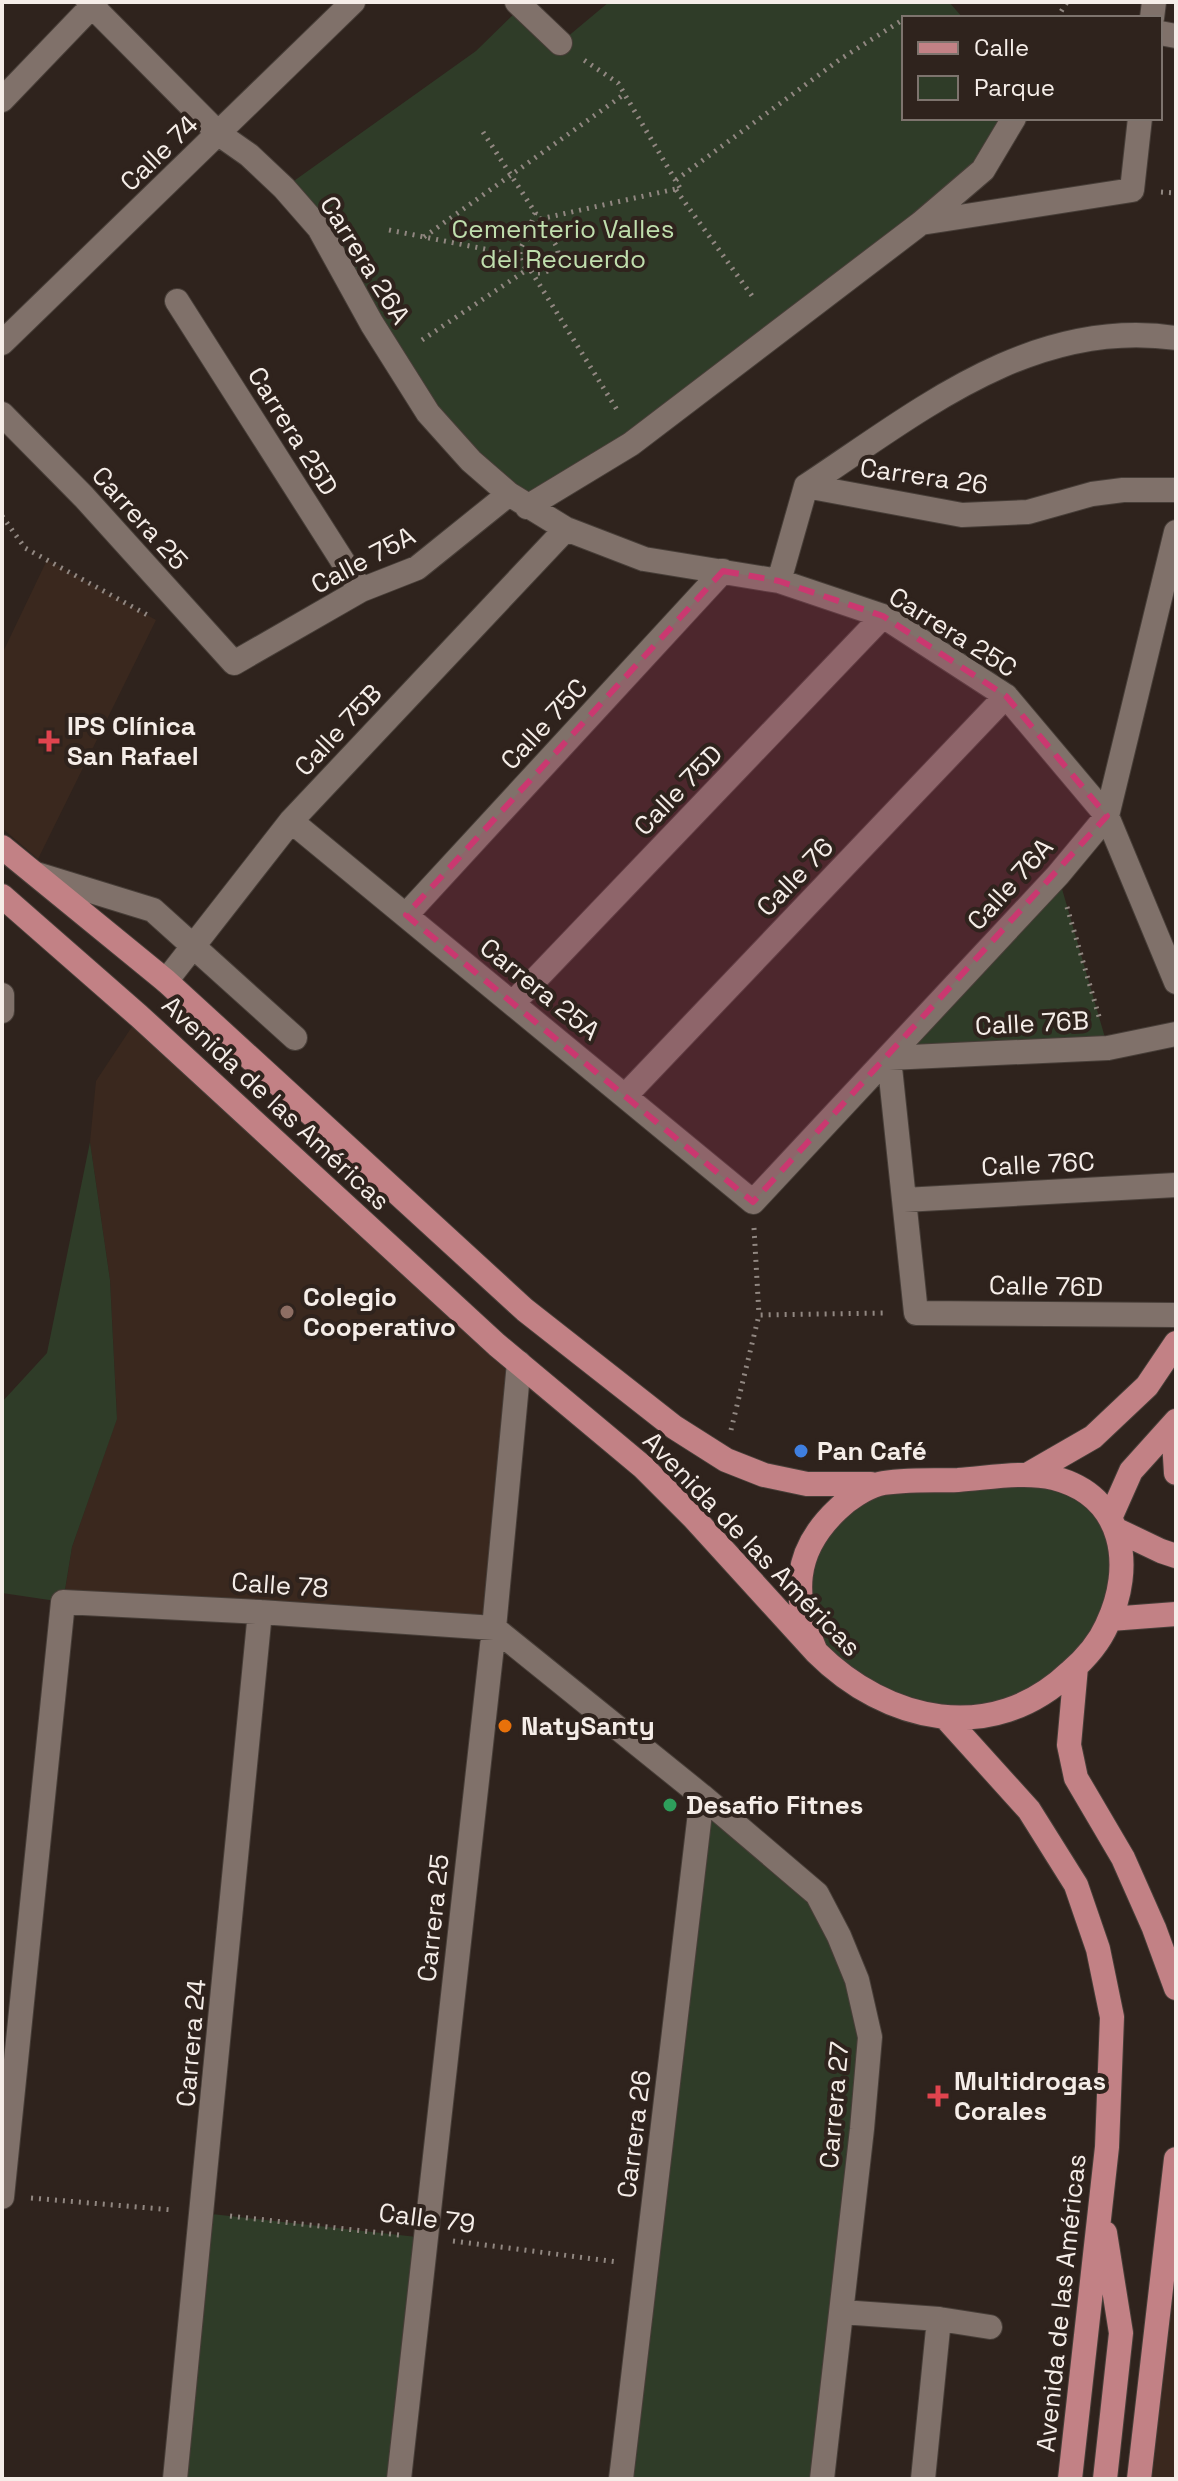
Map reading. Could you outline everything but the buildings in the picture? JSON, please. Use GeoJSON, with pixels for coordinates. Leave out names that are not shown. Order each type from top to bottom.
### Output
{"type":"FeatureCollection","features":[{"type":"Feature","properties":{"kind":"main road","name":"Avenida de las Américas"},"geometry":{"type":"LineString","coordinates":[[2,847],[166,981],[525,1310],[674,1427],[726,1460],[764,1475],[807,1484],[878,1485],[1027,1475]]}},
{"type":"Feature","properties":{"kind":"main road","name":"Avenida de las Américas"},"geometry":{"type":"LineString","coordinates":[[2,896],[139,1016],[519,1363],[643,1467],[816,1652],[852,1684],[880,1700],[912,1712],[945,1717],[1029,1810],[1076,1885],[1098,1949],[1112,2017],[1107,2147],[1070,2479]]}},
{"type":"Feature","properties":{"kind":"main road"},"geometry":{"type":"LineString","coordinates":[[1027,1475],[1093,1437],[1147,1386],[1176,1343]]}},
{"type":"Feature","properties":{"kind":"main road"},"geometry":{"type":"LineString","coordinates":[[1114,1523],[1131,1471],[1176,1421]]}},
{"type":"Feature","properties":{"kind":"main road"},"geometry":{"type":"LineString","coordinates":[[1176,1433],[1176,1473]]}},
{"type":"Feature","properties":{"kind":"main road"},"geometry":{"type":"LineString","coordinates":[[945,1717],[974,1717],[1002,1712],[1054,1688],[1090,1651],[1110,1619],[1122,1573],[1122,1552],[1114,1523],[1098,1502],[1080,1490],[1055,1478],[1027,1475]]}},
{"type":"Feature","properties":{"kind":"main road"},"geometry":{"type":"LineString","coordinates":[[816,1652],[803,1621],[799,1587],[806,1553],[822,1524],[847,1500],[878,1485]]}},
{"type":"Feature","properties":{"kind":"main road"},"geometry":{"type":"LineString","coordinates":[[1114,1523],[1161,1551],[1176,1556]]}},
{"type":"Feature","properties":{"kind":"main road"},"geometry":{"type":"LineString","coordinates":[[1110,1619],[1176,1614]]}},
{"type":"Feature","properties":{"kind":"main road"},"geometry":{"type":"LineString","coordinates":[[1076,1667],[1069,1745],[1076,1778],[1123,1858],[1176,1988]]}},
{"type":"Feature","properties":{"kind":"main road"},"geometry":{"type":"LineString","coordinates":[[1139,2479],[1173,2208],[1176,2159]]}},
{"type":"Feature","properties":{"kind":"main road"},"geometry":{"type":"LineString","coordinates":[[1101,2203],[1121,2333],[1105,2479]]}},
{"type":"Feature","properties":{"kind":"street","name":"Calle 74"},"geometry":{"type":"LineString","coordinates":[[2,343],[353,2]]}},
{"type":"Feature","properties":{"kind":"street"},"geometry":{"type":"LineString","coordinates":[[517,2],[560,43]]}},
{"type":"Feature","properties":{"kind":"street","name":"Carrera 26A"},"geometry":{"type":"LineString","coordinates":[[92,3],[219,134],[267,172],[319,228],[372,324],[428,413],[471,461],[518,500]]}},
{"type":"Feature","properties":{"kind":"street"},"geometry":{"type":"LineString","coordinates":[[2,100],[92,3]]}},
{"type":"Feature","properties":{"kind":"street","name":"Calle 75A"},"geometry":{"type":"LineString","coordinates":[[234,663],[361,590],[417,568],[518,500],[631,444],[921,223],[983,170],[1013,120]]}},
{"type":"Feature","properties":{"kind":"street"},"geometry":{"type":"LineString","coordinates":[[921,223],[1132,190],[1140,120]]}},
{"type":"Feature","properties":{"kind":"street","name":"Carrera 25D"},"geometry":{"type":"LineString","coordinates":[[177,301],[361,590]]}},
{"type":"Feature","properties":{"kind":"street"},"geometry":{"type":"LineString","coordinates":[[779,581],[806,486],[957,385],[1020,356],[1089,339],[1124,335],[1176,338]]}},
{"type":"Feature","properties":{"kind":"street","name":"Carrera 25"},"geometry":{"type":"LineString","coordinates":[[2,414],[84,497],[234,663]]}},
{"type":"Feature","properties":{"kind":"street","name":"Carrera 26"},"geometry":{"type":"LineString","coordinates":[[806,486],[962,515],[1028,512],[1092,494],[1123,490],[1176,490]]}},
{"type":"Feature","properties":{"kind":"street","name":"Carrera 25C"},"geometry":{"type":"LineString","coordinates":[[518,500],[566,529],[644,559],[779,581],[883,616],[1006,696],[1107,816],[1176,982]]}},
{"type":"Feature","properties":{"kind":"street","name":"Calle 75B"},"geometry":{"type":"LineString","coordinates":[[166,981],[291,821],[566,529]]}},
{"type":"Feature","properties":{"kind":"street","name":"Calle 76A"},"geometry":{"type":"LineString","coordinates":[[753,1202],[1058,875],[1107,816],[1176,532]]}},
{"type":"Feature","properties":{"kind":"street","name":"Calle 75C"},"geometry":{"type":"LineString","coordinates":[[406,915],[723,571]]}},
{"type":"Feature","properties":{"kind":"street","name":"Calle 75D"},"geometry":{"type":"LineString","coordinates":[[513,1003],[883,616]]}},
{"type":"Feature","properties":{"kind":"street","name":"Calle 76"},"geometry":{"type":"LineString","coordinates":[[625,1096],[1006,696]]}},
{"type":"Feature","properties":{"kind":"street","name":"Carrera 25A"},"geometry":{"type":"LineString","coordinates":[[291,821],[753,1202]]}},
{"type":"Feature","properties":{"kind":"street"},"geometry":{"type":"LineString","coordinates":[[31,872],[153,910],[295,1038]]}},
{"type":"Feature","properties":{"kind":"street"},"geometry":{"type":"LineString","coordinates":[[2,995],[2,1011]]}},
{"type":"Feature","properties":{"kind":"street","name":"Calle 76B"},"geometry":{"type":"LineString","coordinates":[[889,1058],[1108,1048],[1176,1034]]}},
{"type":"Feature","properties":{"kind":"street"},"geometry":{"type":"LineString","coordinates":[[889,1058],[916,1313]]}},
{"type":"Feature","properties":{"kind":"street","name":"Calle 76C"},"geometry":{"type":"LineString","coordinates":[[904,1200],[1176,1185]]}},
{"type":"Feature","properties":{"kind":"street","name":"Calle 76D"},"geometry":{"type":"LineString","coordinates":[[916,1313],[1176,1315]]}},
{"type":"Feature","properties":{"kind":"street","name":"Carrera 25"},"geometry":{"type":"LineString","coordinates":[[399,2479],[494,1628],[519,1363]]}},
{"type":"Feature","properties":{"kind":"street","name":"Calle 78"},"geometry":{"type":"LineString","coordinates":[[2,2196],[63,1602],[494,1628]]}},
{"type":"Feature","properties":{"kind":"street","name":"Carrera 24"},"geometry":{"type":"LineString","coordinates":[[175,2479],[260,1612]]}},
{"type":"Feature","properties":{"kind":"street","name":"Carrera 27"},"geometry":{"type":"LineString","coordinates":[[494,1628],[702,1796],[817,1894],[860,1986],[870,2037],[822,2479]]}},
{"type":"Feature","properties":{"kind":"street","name":"Carrera 26"},"geometry":{"type":"LineString","coordinates":[[621,2479],[702,1796]]}},
{"type":"Feature","properties":{"kind":"street"},"geometry":{"type":"LineString","coordinates":[[842,2312],[939,2319],[990,2327]]}},
{"type":"Feature","properties":{"kind":"street"},"geometry":{"type":"LineString","coordinates":[[923,2479],[939,2319]]}},
{"type":"Feature","properties":{"kind":"path"},"geometry":{"type":"LineString","coordinates":[[676,180],[839,60],[902,20]]}},
{"type":"Feature","properties":{"kind":"path"},"geometry":{"type":"LineString","coordinates":[[540,219],[680,188],[618,83],[560,43]]}},
{"type":"Feature","properties":{"kind":"path"},"geometry":{"type":"LineString","coordinates":[[424,237],[626,93]]}},
{"type":"Feature","properties":{"kind":"path"},"geometry":{"type":"LineString","coordinates":[[422,340],[530,270],[544,272],[554,265],[558,253],[536,212],[483,132]]}},
{"type":"Feature","properties":{"kind":"path"},"geometry":{"type":"LineString","coordinates":[[676,190],[755,300]]}},
{"type":"Feature","properties":{"kind":"path"},"geometry":{"type":"LineString","coordinates":[[520,256],[536,212]]}},
{"type":"Feature","properties":{"kind":"path"},"geometry":{"type":"LineString","coordinates":[[389,230],[520,256],[619,413]]}},
{"type":"Feature","properties":{"kind":"path"},"geometry":{"type":"LineString","coordinates":[[525,241],[535,235],[548,236],[553,240]]}},
{"type":"Feature","properties":{"kind":"path"},"geometry":{"type":"LineString","coordinates":[[2,516],[25,548],[156,620]]}},
{"type":"Feature","properties":{"kind":"path"},"geometry":{"type":"LineString","coordinates":[[1058,875],[1108,1048]]}},
{"type":"Feature","properties":{"kind":"path"},"geometry":{"type":"LineString","coordinates":[[726,1460],[731,1427],[759,1315],[753,1202]]}},
{"type":"Feature","properties":{"kind":"path"},"geometry":{"type":"LineString","coordinates":[[759,1315],[916,1313]]}},
{"type":"Feature","properties":{"kind":"path","name":"Calle 79"},"geometry":{"type":"LineString","coordinates":[[2,2196],[203,2213],[646,2266]]}},
{"type":"Feature","properties":{"kind":"highlighted area"},"geometry":{"type":"Polygon","coordinates":[[[723,571],[779,581],[883,616],[1006,696],[1107,816],[753,1202],[406,915],[723,571]]]}},
{"type":"Feature","properties":{"kind":"shaded area","name":"IPS Clínica San Rafael"},"geometry":{"type":"Polygon","coordinates":[[[47,560],[156,620],[38,859],[2,828],[2,654],[47,560]]]}},
{"type":"Feature","properties":{"kind":"shaded area","name":"Colegio Cooperativo"},"geometry":{"type":"Polygon","coordinates":[[[139,1016],[519,1363],[494,1628],[63,1602],[72,1547],[117,1418],[110,1280],[90,1142],[96,1081],[139,1016]]]}},
{"type":"Feature","properties":{"kind":"shaded area"},"geometry":{"type":"Polygon","coordinates":[[[1176,2205],[1176,2479],[1139,2479],[1176,2205]]]}},
{"type":"Feature","properties":{"kind":"green space","name":"Cementerio Valles del Recuerdo"},"geometry":{"type":"Polygon","coordinates":[[[609,2],[949,2],[961,16],[902,16],[902,120],[1013,120],[983,170],[527,507],[471,461],[284,188],[476,51],[521,7],[560,43],[609,2]]]}},
{"type":"Feature","properties":{"kind":"green space"},"geometry":{"type":"Polygon","coordinates":[[[1058,875],[1108,1048],[889,1058],[1058,875]]]}},
{"type":"Feature","properties":{"kind":"green space"},"geometry":{"type":"Polygon","coordinates":[[[90,1142],[110,1280],[117,1419],[72,1547],[63,1602],[2,1593],[2,1402],[47,1353],[90,1142]]]}},
{"type":"Feature","properties":{"kind":"green space"},"geometry":{"type":"Polygon","coordinates":[[[1027,1475],[1111,1516],[1110,1619],[1029,1702],[912,1712],[816,1652],[806,1553],[847,1500],[1027,1475]]]}},
{"type":"Feature","properties":{"kind":"green space"},"geometry":{"type":"Polygon","coordinates":[[[702,1796],[817,1894],[870,2037],[822,2479],[621,2479],[702,1796]]]}},
{"type":"Feature","properties":{"kind":"green space"},"geometry":{"type":"Polygon","coordinates":[[[203,2213],[426,2238],[399,2479],[175,2479],[203,2213]]]}},
{"type":"Feature","properties":{"kind":"place","name":"IPS Clínica San Rafael"},"geometry":{"type":"Point","coordinates":[49,741]}},
{"type":"Feature","properties":{"kind":"place","name":"Colegio Cooperativo"},"geometry":{"type":"Point","coordinates":[287,1312]}},
{"type":"Feature","properties":{"kind":"place","name":"Pan Café"},"geometry":{"type":"Point","coordinates":[801,1451]}},
{"type":"Feature","properties":{"kind":"place","name":"NatySanty"},"geometry":{"type":"Point","coordinates":[505,1726]}},
{"type":"Feature","properties":{"kind":"place","name":"Desafio Fitnes"},"geometry":{"type":"Point","coordinates":[670,1805]}},
{"type":"Feature","properties":{"kind":"place","name":"Multidrogas Corales"},"geometry":{"type":"Point","coordinates":[938,2096]}}]}
